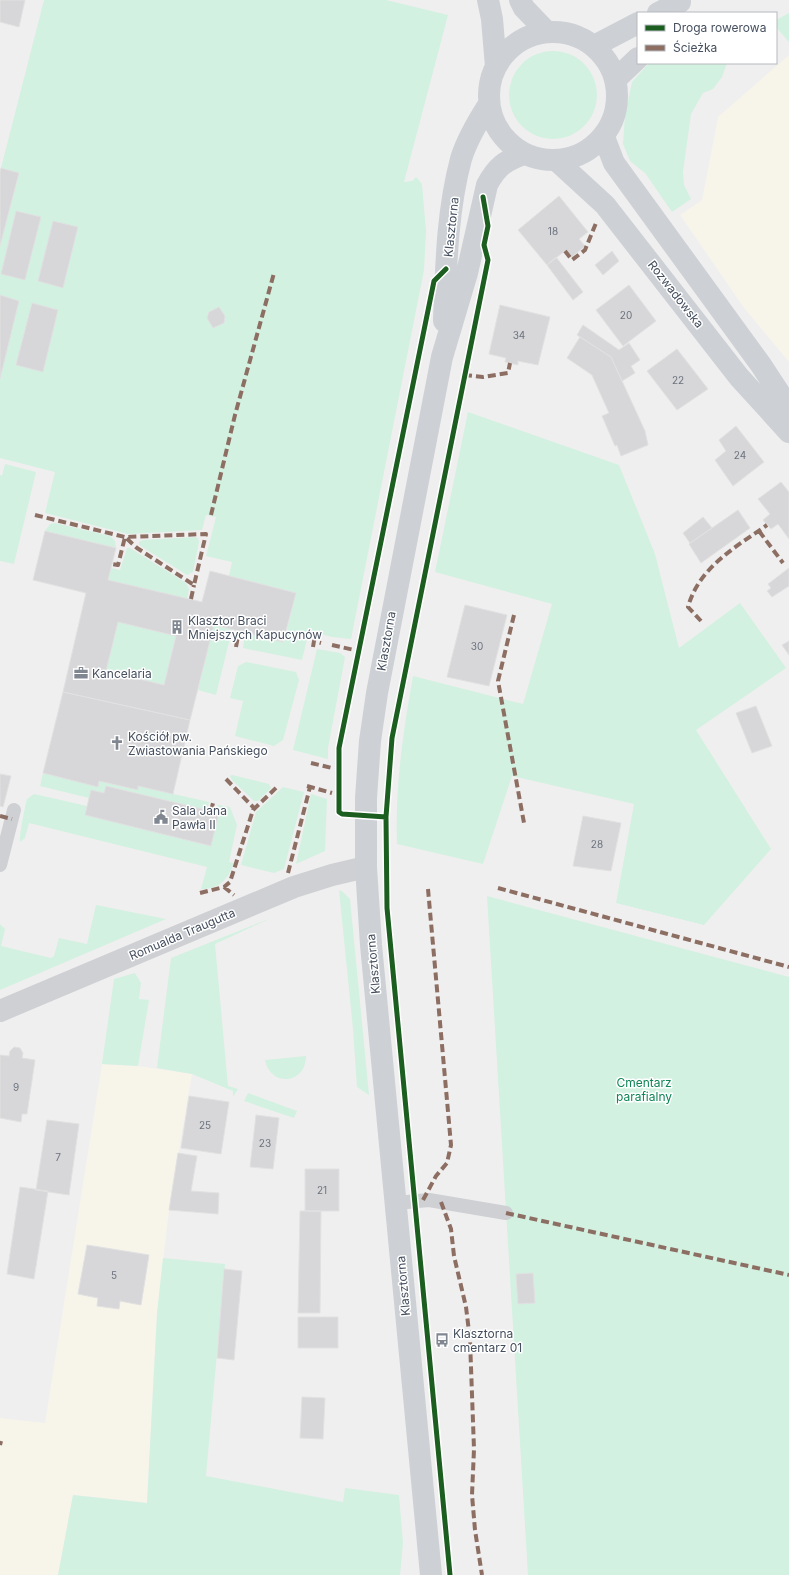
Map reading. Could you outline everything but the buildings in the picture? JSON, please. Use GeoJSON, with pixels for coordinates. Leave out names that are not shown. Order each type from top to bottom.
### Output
{"type":"FeatureCollection","features":[{"type":"Feature","properties":{"kind":"street"},"geometry":{"type":"LineString","coordinates":[[485,0],[492,19],[496,67]]}},
{"type":"Feature","properties":{"kind":"street"},"geometry":{"type":"LineString","coordinates":[[520,0],[524,8],[547,32]]}},
{"type":"Feature","properties":{"kind":"street"},"geometry":{"type":"LineString","coordinates":[[661,12],[679,5]]}},
{"type":"Feature","properties":{"kind":"street"},"geometry":{"type":"LineString","coordinates":[[594,46],[637,24]]}},
{"type":"Feature","properties":{"kind":"street"},"geometry":{"type":"LineString","coordinates":[[547,32],[572,34],[594,46],[607,61],[616,79],[618,99],[614,119],[604,137],[590,149],[574,158],[557,161],[540,159],[524,154],[507,141],[495,124],[489,104],[490,85],[496,67],[509,49],[526,38],[547,32]]}},
{"type":"Feature","properties":{"kind":"street"},"geometry":{"type":"LineString","coordinates":[[616,79],[637,59]]}},
{"type":"Feature","properties":{"kind":"street","name":"Klasztorna"},"geometry":{"type":"LineString","coordinates":[[442,357],[447,262],[454,190],[462,158],[475,126],[489,104]]}},
{"type":"Feature","properties":{"kind":"street"},"geometry":{"type":"LineString","coordinates":[[604,137],[614,163],[761,365],[789,408]]}},
{"type":"Feature","properties":{"kind":"street","name":"Klasztorna"},"geometry":{"type":"LineString","coordinates":[[431,1575],[371,945],[366,867],[366,786],[377,693],[442,357],[467,273],[487,184],[493,172],[505,161],[524,154]]}},
{"type":"Feature","properties":{"kind":"street","name":"Rozwadowska"},"geometry":{"type":"LineString","coordinates":[[557,161],[605,205],[739,376],[789,432]]}},
{"type":"Feature","properties":{"kind":"street","name":"Romualda Traugutta"},"geometry":{"type":"LineString","coordinates":[[0,1011],[294,887],[332,875],[366,867]]}},
{"type":"Feature","properties":{"kind":"lane"},"geometry":{"type":"LineString","coordinates":[[0,865],[14,810]]}},
{"type":"Feature","properties":{"kind":"lane"},"geometry":{"type":"LineString","coordinates":[[396,1203],[429,1200],[506,1213]]}},
{"type":"Feature","properties":{"kind":"shaded area"},"geometry":{"type":"Polygon","coordinates":[[[789,55],[789,362],[744,308],[680,215],[702,200],[718,117],[789,55]]]}},
{"type":"Feature","properties":{"kind":"shaded area"},"geometry":{"type":"Polygon","coordinates":[[[102,1064],[138,1066],[192,1074],[169,1210],[157,1314],[147,1503],[73,1495],[59,1575],[0,1575],[0,1418],[45,1423],[102,1064]]]}},
{"type":"Feature","properties":{"kind":"green space"},"geometry":{"type":"Polygon","coordinates":[[[44,0],[386,0],[448,15],[404,182],[412,181],[416,177],[422,184],[426,231],[424,270],[351,639],[332,637],[309,631],[302,660],[243,648],[245,633],[284,642],[296,593],[229,576],[232,562],[206,556],[216,517],[206,515],[202,530],[128,534],[45,513],[55,472],[0,458],[0,246],[19,174],[1,168],[44,0]]]}},
{"type":"Feature","properties":{"kind":"green space"},"geometry":{"type":"Polygon","coordinates":[[[789,13],[789,42],[777,28],[777,19],[789,13]]]}},
{"type":"Feature","properties":{"kind":"green space"},"geometry":{"type":"Polygon","coordinates":[[[553,51],[570,55],[584,64],[593,78],[597,95],[593,112],[584,126],[570,135],[553,139],[536,135],[522,126],[513,112],[509,95],[513,78],[522,64],[536,55],[553,51]]]}},
{"type":"Feature","properties":{"kind":"green space"},"geometry":{"type":"Polygon","coordinates":[[[648,64],[727,64],[722,77],[713,89],[703,93],[691,114],[683,172],[684,185],[691,199],[672,212],[645,173],[630,161],[623,144],[625,115],[632,82],[648,64]]]}},
{"type":"Feature","properties":{"kind":"green space"},"geometry":{"type":"Polygon","coordinates":[[[468,412],[619,465],[655,554],[679,648],[740,603],[786,668],[696,730],[771,849],[704,925],[616,903],[634,804],[512,776],[483,864],[397,844],[397,801],[400,759],[413,676],[523,704],[552,604],[435,572],[468,412]]]}},
{"type":"Feature","properties":{"kind":"green space"},"geometry":{"type":"Polygon","coordinates":[[[5,464],[36,472],[14,564],[0,561],[0,475],[2,476],[5,464]]]}},
{"type":"Feature","properties":{"kind":"green space"},"geometry":{"type":"Polygon","coordinates":[[[55,523],[110,536],[115,541],[116,548],[45,531],[50,524],[55,523]]]}},
{"type":"Feature","properties":{"kind":"green space"},"geometry":{"type":"Polygon","coordinates":[[[198,538],[199,542],[193,572],[187,575],[139,545],[139,542],[143,540],[198,538]]]}},
{"type":"Feature","properties":{"kind":"green space"},"geometry":{"type":"Polygon","coordinates":[[[127,548],[130,548],[186,583],[189,589],[187,599],[108,580],[111,568],[120,570],[127,548]]]}},
{"type":"Feature","properties":{"kind":"green space"},"geometry":{"type":"Polygon","coordinates":[[[118,622],[176,636],[164,685],[106,671],[118,622]]]}},
{"type":"Feature","properties":{"kind":"green space"},"geometry":{"type":"Polygon","coordinates":[[[214,625],[232,630],[216,695],[198,690],[214,625]]]}},
{"type":"Feature","properties":{"kind":"green space"},"geometry":{"type":"Polygon","coordinates":[[[317,649],[340,653],[345,657],[328,748],[328,759],[293,750],[317,649]]]}},
{"type":"Feature","properties":{"kind":"green space"},"geometry":{"type":"Polygon","coordinates":[[[246,662],[296,672],[299,680],[283,740],[274,746],[235,736],[243,701],[230,698],[238,666],[246,662]]]}},
{"type":"Feature","properties":{"kind":"green space"},"geometry":{"type":"Polygon","coordinates":[[[43,773],[98,786],[99,781],[137,790],[138,786],[209,802],[207,810],[106,786],[104,793],[89,798],[40,786],[43,773]]]}},
{"type":"Feature","properties":{"kind":"green space"},"geometry":{"type":"Polygon","coordinates":[[[232,775],[269,784],[271,788],[258,801],[254,801],[232,780],[230,776],[232,775]]]}},
{"type":"Feature","properties":{"kind":"green space"},"geometry":{"type":"Polygon","coordinates":[[[283,787],[304,792],[284,869],[274,873],[241,865],[256,812],[283,787]]]}},
{"type":"Feature","properties":{"kind":"green space"},"geometry":{"type":"Polygon","coordinates":[[[34,794],[87,806],[86,815],[211,846],[219,813],[216,813],[218,805],[230,807],[237,825],[229,862],[234,863],[229,874],[222,882],[208,889],[201,889],[207,867],[29,823],[25,838],[20,842],[21,828],[27,799],[34,794]]]}},
{"type":"Feature","properties":{"kind":"green space"},"geometry":{"type":"Polygon","coordinates":[[[311,794],[327,799],[325,851],[296,864],[311,794]]]}},
{"type":"Feature","properties":{"kind":"green space"},"geometry":{"type":"Polygon","coordinates":[[[339,890],[350,899],[369,1095],[357,1087],[353,1029],[339,890]]]}},
{"type":"Feature","properties":{"kind":"green space","name":"Cmentarz parafialny"},"geometry":{"type":"Polygon","coordinates":[[[487,896],[789,977],[789,1575],[528,1575],[487,896]]]}},
{"type":"Feature","properties":{"kind":"green space"},"geometry":{"type":"Polygon","coordinates":[[[96,905],[166,919],[0,990],[0,924],[5,929],[1,946],[51,958],[54,956],[59,938],[87,944],[96,905]]]}},
{"type":"Feature","properties":{"kind":"green space"},"geometry":{"type":"Polygon","coordinates":[[[271,918],[215,944],[228,1086],[238,1089],[233,1097],[233,1091],[192,1074],[157,1068],[171,958],[271,918]]]}},
{"type":"Feature","properties":{"kind":"green space"},"geometry":{"type":"Polygon","coordinates":[[[135,973],[141,983],[139,999],[149,1000],[138,1066],[102,1064],[114,979],[135,973]]]}},
{"type":"Feature","properties":{"kind":"green space"},"geometry":{"type":"Polygon","coordinates":[[[306,1056],[304,1066],[300,1073],[287,1079],[274,1075],[268,1069],[265,1060],[306,1056]]]}},
{"type":"Feature","properties":{"kind":"green space"},"geometry":{"type":"Polygon","coordinates":[[[248,1093],[297,1111],[294,1118],[244,1101],[248,1093]]]}},
{"type":"Feature","properties":{"kind":"green space"},"geometry":{"type":"Polygon","coordinates":[[[163,1258],[225,1264],[206,1476],[343,1502],[345,1488],[399,1495],[403,1543],[400,1575],[58,1575],[73,1495],[147,1503],[157,1314],[163,1258]]]}},
{"type":"Feature","properties":{"kind":"marked path"},"geometry":{"type":"LineString","coordinates":[[565,251],[572,260],[585,250],[596,223]]}},
{"type":"Feature","properties":{"kind":"marked path"},"geometry":{"type":"LineString","coordinates":[[211,515],[235,415],[274,273]]}},
{"type":"Feature","properties":{"kind":"marked path"},"geometry":{"type":"LineString","coordinates":[[464,375],[483,377],[508,373],[510,363]]}},
{"type":"Feature","properties":{"kind":"marked path"},"geometry":{"type":"LineString","coordinates":[[35,515],[125,537],[206,534],[194,585],[137,548],[125,537],[118,565],[112,564]]}},
{"type":"Feature","properties":{"kind":"marked path"},"geometry":{"type":"LineString","coordinates":[[701,621],[688,607],[693,593],[701,580],[720,559],[767,525]]}},
{"type":"Feature","properties":{"kind":"marked path"},"geometry":{"type":"LineString","coordinates":[[759,531],[783,563]]}},
{"type":"Feature","properties":{"kind":"marked path"},"geometry":{"type":"LineString","coordinates":[[191,599],[194,585]]}},
{"type":"Feature","properties":{"kind":"marked path"},"geometry":{"type":"LineString","coordinates":[[514,615],[498,681],[524,823]]}},
{"type":"Feature","properties":{"kind":"marked path"},"geometry":{"type":"LineString","coordinates":[[236,647],[239,631]]}},
{"type":"Feature","properties":{"kind":"marked path"},"geometry":{"type":"LineString","coordinates":[[313,647],[314,641],[321,643]]}},
{"type":"Feature","properties":{"kind":"marked path"},"geometry":{"type":"LineString","coordinates":[[332,645],[359,651]]}},
{"type":"Feature","properties":{"kind":"marked path"},"geometry":{"type":"LineString","coordinates":[[311,763],[332,768]]}},
{"type":"Feature","properties":{"kind":"marked path"},"geometry":{"type":"LineString","coordinates":[[226,779],[254,808]]}},
{"type":"Feature","properties":{"kind":"marked path"},"geometry":{"type":"LineString","coordinates":[[200,893],[224,887],[230,882],[253,810],[278,786]]}},
{"type":"Feature","properties":{"kind":"marked path"},"geometry":{"type":"LineString","coordinates":[[307,786],[332,793]]}},
{"type":"Feature","properties":{"kind":"marked path"},"geometry":{"type":"LineString","coordinates":[[288,873],[310,787]]}},
{"type":"Feature","properties":{"kind":"marked path"},"geometry":{"type":"LineString","coordinates":[[211,811],[213,803]]}},
{"type":"Feature","properties":{"kind":"marked path"},"geometry":{"type":"LineString","coordinates":[[0,816],[12,819]]}},
{"type":"Feature","properties":{"kind":"marked path"},"geometry":{"type":"LineString","coordinates":[[224,887],[234,895]]}},
{"type":"Feature","properties":{"kind":"marked path"},"geometry":{"type":"LineString","coordinates":[[498,888],[789,967]]}},
{"type":"Feature","properties":{"kind":"marked path"},"geometry":{"type":"LineString","coordinates":[[423,1200],[436,1176],[447,1163],[451,1145],[428,889]]}},
{"type":"Feature","properties":{"kind":"marked path"},"geometry":{"type":"LineString","coordinates":[[441,1202],[451,1229],[454,1256],[466,1307],[470,1340],[474,1449],[472,1495],[475,1530],[482,1575]]}},
{"type":"Feature","properties":{"kind":"marked path"},"geometry":{"type":"LineString","coordinates":[[506,1213],[789,1275]]}},
{"type":"Feature","properties":{"kind":"marked path"},"geometry":{"type":"LineString","coordinates":[[0,1445],[1,1441]]}},
{"type":"Feature","properties":{"kind":"cycle path"},"geometry":{"type":"LineString","coordinates":[[450,1575],[387,908],[386,817],[392,738],[488,260],[484,245],[488,226],[483,197]]}},
{"type":"Feature","properties":{"kind":"cycle path"},"geometry":{"type":"LineString","coordinates":[[386,817],[342,814],[339,812],[339,748],[434,281],[446,269]]}},
{"type":"Feature","properties":{"kind":"place","name":"Klasztor Braci Mniejszych Kapucynów"},"geometry":{"type":"Point","coordinates":[177,627]}},
{"type":"Feature","properties":{"kind":"place","name":"Kancelaria"},"geometry":{"type":"Point","coordinates":[81,673]}},
{"type":"Feature","properties":{"kind":"place","name":"Kościół pw. Zwiastowania Pańskiego"},"geometry":{"type":"Point","coordinates":[117,743]}},
{"type":"Feature","properties":{"kind":"place","name":"Sala Jana Pawła II"},"geometry":{"type":"Point","coordinates":[161,817]}},
{"type":"Feature","properties":{"kind":"place","name":"Klasztorna cmentarz 01"},"geometry":{"type":"Point","coordinates":[442,1340]}}]}
